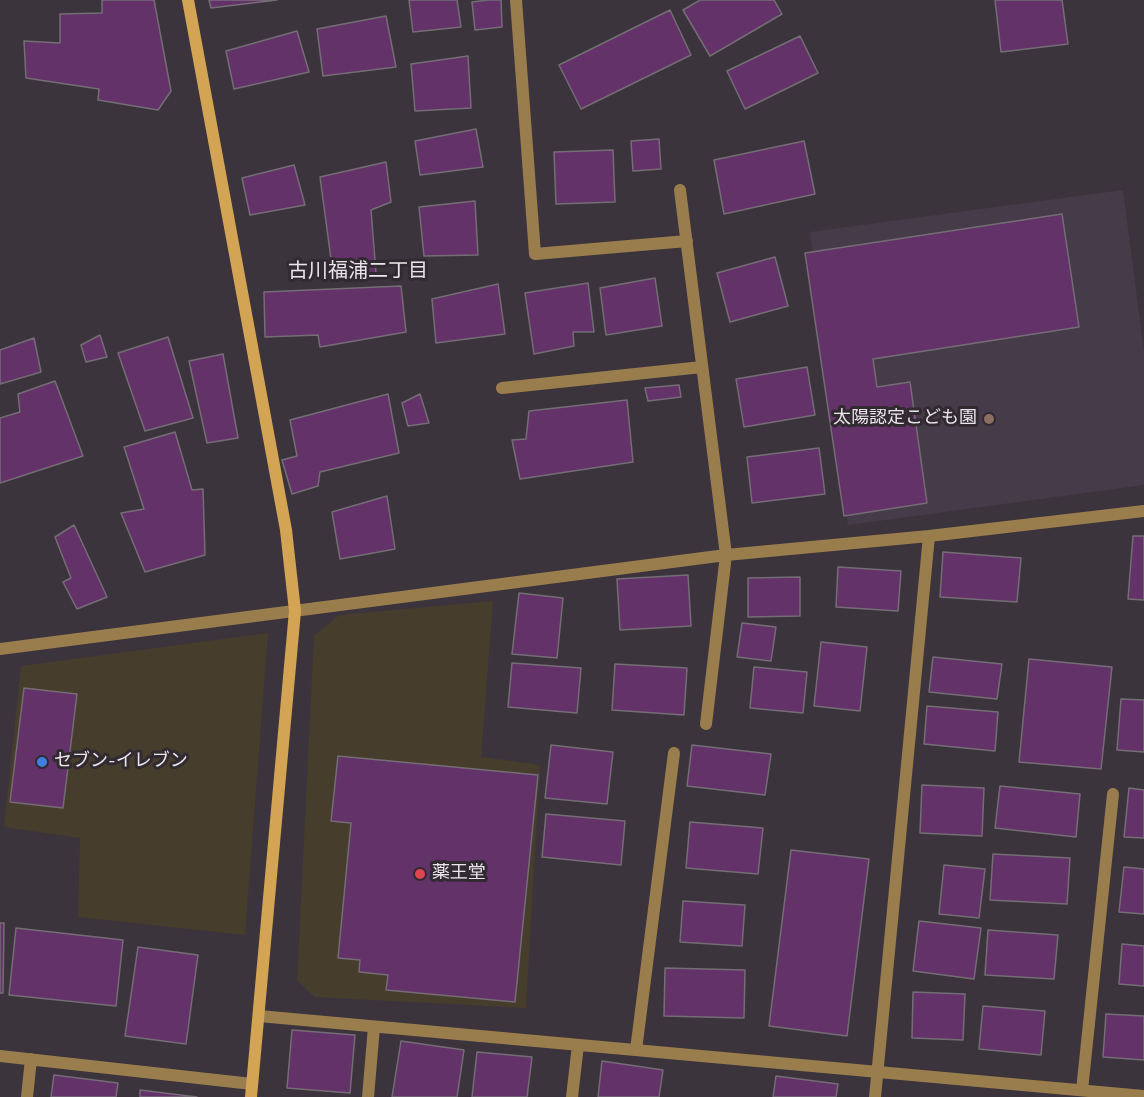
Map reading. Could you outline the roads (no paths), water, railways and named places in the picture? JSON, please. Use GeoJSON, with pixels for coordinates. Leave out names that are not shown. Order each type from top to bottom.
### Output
{"type":"FeatureCollection","features":[{"type":"Feature","properties":{"kind":"street"},"geometry":{"type":"LineString","coordinates":[[188,0],[286,530],[295,611],[250,1097]]}},
{"type":"Feature","properties":{"kind":"street"},"geometry":{"type":"LineString","coordinates":[[516,0],[535,254],[687,240]]}},
{"type":"Feature","properties":{"kind":"street"},"geometry":{"type":"LineString","coordinates":[[680,190],[726,555],[706,724]]}},
{"type":"Feature","properties":{"kind":"street"},"geometry":{"type":"LineString","coordinates":[[502,388],[702,367]]}},
{"type":"Feature","properties":{"kind":"street"},"geometry":{"type":"LineString","coordinates":[[0,649],[726,555],[929,536],[1144,511]]}},
{"type":"Feature","properties":{"kind":"street"},"geometry":{"type":"LineString","coordinates":[[875,1097],[929,536]]}},
{"type":"Feature","properties":{"kind":"street"},"geometry":{"type":"LineString","coordinates":[[636,1050],[674,753]]}},
{"type":"Feature","properties":{"kind":"street"},"geometry":{"type":"LineString","coordinates":[[1082,1090],[1113,794]]}},
{"type":"Feature","properties":{"kind":"street"},"geometry":{"type":"LineString","coordinates":[[259,1016],[1144,1096]]}},
{"type":"Feature","properties":{"kind":"street"},"geometry":{"type":"LineString","coordinates":[[368,1097],[374,1027]]}},
{"type":"Feature","properties":{"kind":"street"},"geometry":{"type":"LineString","coordinates":[[572,1097],[578,1045]]}},
{"type":"Feature","properties":{"kind":"street"},"geometry":{"type":"LineString","coordinates":[[0,1056],[252,1084]]}},
{"type":"Feature","properties":{"kind":"street"},"geometry":{"type":"LineString","coordinates":[[27,1097],[31,1059]]}},
{"type":"Feature","properties":{"kind":"place","name":"太陽認定こども園"},"geometry":{"type":"Point","coordinates":[989,419]}},
{"type":"Feature","properties":{"kind":"place","name":"セブン-イレブン"},"geometry":{"type":"Point","coordinates":[42,762]}},
{"type":"Feature","properties":{"kind":"place","name":"薬王堂"},"geometry":{"type":"Point","coordinates":[420,874]}},
{"type":"Feature","properties":{"kind":"district","name":"古川福浦二丁目"},"geometry":{"type":"Point","coordinates":[358,272]}}]}
